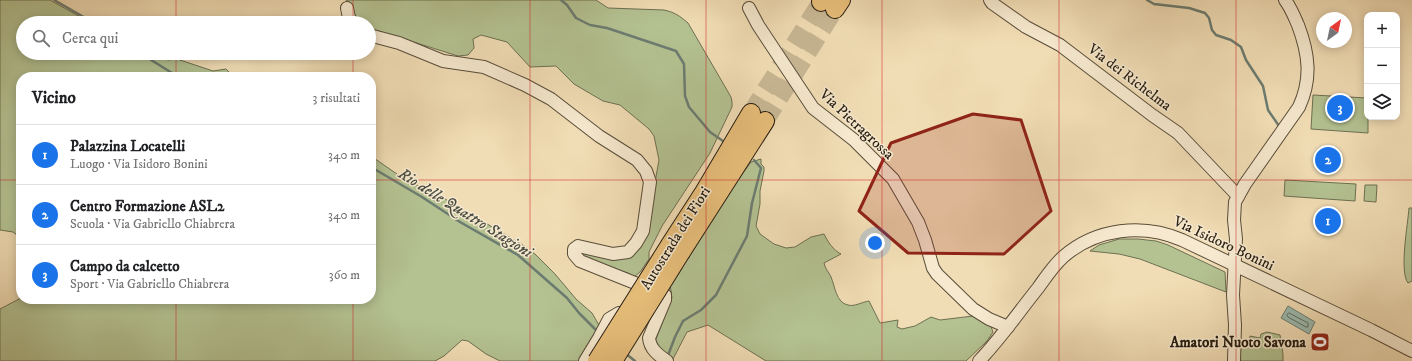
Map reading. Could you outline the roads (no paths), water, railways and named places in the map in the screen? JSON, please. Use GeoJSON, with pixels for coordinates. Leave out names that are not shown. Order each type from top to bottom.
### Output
{"type":"FeatureCollection","features":[{"type":"Feature","properties":{"kind":"highway","name":"Autostrada dei Fiori"},"geometry":{"type":"LineString","coordinates":[[613,361],[676,248],[703,194],[758,117]]}},
{"type":"Feature","properties":{"kind":"highway","name":"Autostrada dei Fiori"},"geometry":{"type":"LineString","coordinates":[[597,361],[676,248]]}},
{"type":"Feature","properties":{"kind":"street","name":"Via dei Richelma"},"geometry":{"type":"LineString","coordinates":[[990,0],[992,3],[1026,27],[1060,45],[1178,133],[1238,196]]}},
{"type":"Feature","properties":{"kind":"street"},"geometry":{"type":"LineString","coordinates":[[1234,361],[1235,325],[1233,302],[1236,240],[1234,214],[1235,202],[1245,184],[1299,107],[1306,91],[1308,77],[1305,44],[1296,20],[1285,0]]}},
{"type":"Feature","properties":{"kind":"street"},"geometry":{"type":"LineString","coordinates":[[347,8],[349,16]]}},
{"type":"Feature","properties":{"kind":"street","name":"Via Pietragrossa"},"geometry":{"type":"LineString","coordinates":[[749,8],[758,25],[813,108],[854,140],[892,179],[918,222],[933,268],[937,274],[973,309],[989,319],[1008,327]]}},
{"type":"Feature","properties":{"kind":"street"},"geometry":{"type":"LineString","coordinates":[[376,37],[444,61],[484,67],[525,85],[551,99],[599,136],[637,160],[646,171],[650,182],[643,232],[636,244],[628,252],[613,254],[578,246],[574,249],[574,254],[580,261],[665,295],[665,300],[650,334],[650,344],[657,354],[667,361]]}},
{"type":"Feature","properties":{"kind":"street","name":"Via Isidoro Bonini"},"geometry":{"type":"LineString","coordinates":[[979,361],[996,344],[1025,304],[1062,258],[1072,250],[1091,240],[1113,232],[1137,230],[1152,230],[1167,234],[1315,303],[1412,351]]}},
{"type":"Feature","properties":{"kind":"street"},"geometry":{"type":"LineString","coordinates":[[585,361],[599,338],[608,319],[619,313],[630,317],[644,326],[650,334]]}},
{"type":"Feature","properties":{"kind":"water"},"geometry":{"type":"Polygon","coordinates":[[[1288,306],[1315,322],[1309,334],[1281,318],[1288,306]]]}},
{"type":"Feature","properties":{"kind":"waterway","name":"Rio delle Quattro Stagioni"},"geometry":{"type":"LineString","coordinates":[[54,0],[82,16]]}},
{"type":"Feature","properties":{"kind":"waterway"},"geometry":{"type":"LineString","coordinates":[[561,0],[567,5],[576,18],[590,25],[607,28],[676,51],[684,64],[685,96],[689,107],[710,132],[723,141]]}},
{"type":"Feature","properties":{"kind":"waterway"},"geometry":{"type":"LineString","coordinates":[[1147,0],[1154,4],[1189,8],[1205,13],[1209,18],[1212,30],[1216,35],[1231,40],[1241,47],[1246,60],[1263,86],[1268,110],[1279,126]]}},
{"type":"Feature","properties":{"kind":"waterway","name":"Rio delle Quattro Stagioni"},"geometry":{"type":"LineString","coordinates":[[151,60],[170,72]]}},
{"type":"Feature","properties":{"kind":"waterway"},"geometry":{"type":"LineString","coordinates":[[667,358],[683,321],[701,310],[716,295],[747,236],[752,203],[761,168],[754,160]]}},
{"type":"Feature","properties":{"kind":"waterway","name":"Rio delle Quattro Stagioni"},"geometry":{"type":"LineString","coordinates":[[376,170],[422,197],[460,222],[518,255],[567,298],[579,313],[599,333]]}},
{"type":"Feature","properties":{"kind":"waterway","name":"Rio delle Quattro Stagioni"},"geometry":{"type":"LineString","coordinates":[[625,353],[635,361]]}},
{"type":"Feature","properties":{"kind":"tunnel"},"geometry":{"type":"LineString","coordinates":[[751,113],[821,2]]}},
{"type":"Feature","properties":{"kind":"tunnel"},"geometry":{"type":"LineString","coordinates":[[765,121],[835,9]]}},
{"type":"Feature","properties":{"kind":"place","name":"Campo da calcetto"},"geometry":{"type":"Point","coordinates":[1340,108]}},
{"type":"Feature","properties":{"kind":"place","name":"Centro Formazione ASL2"},"geometry":{"type":"Point","coordinates":[1328,160]}},
{"type":"Feature","properties":{"kind":"place","name":"Palazzina Locatelli"},"geometry":{"type":"Point","coordinates":[1328,221]}},
{"type":"Feature","properties":{"kind":"place","name":"Amatori Nuoto Savona"},"geometry":{"type":"Point","coordinates":[1320,342]}}]}
